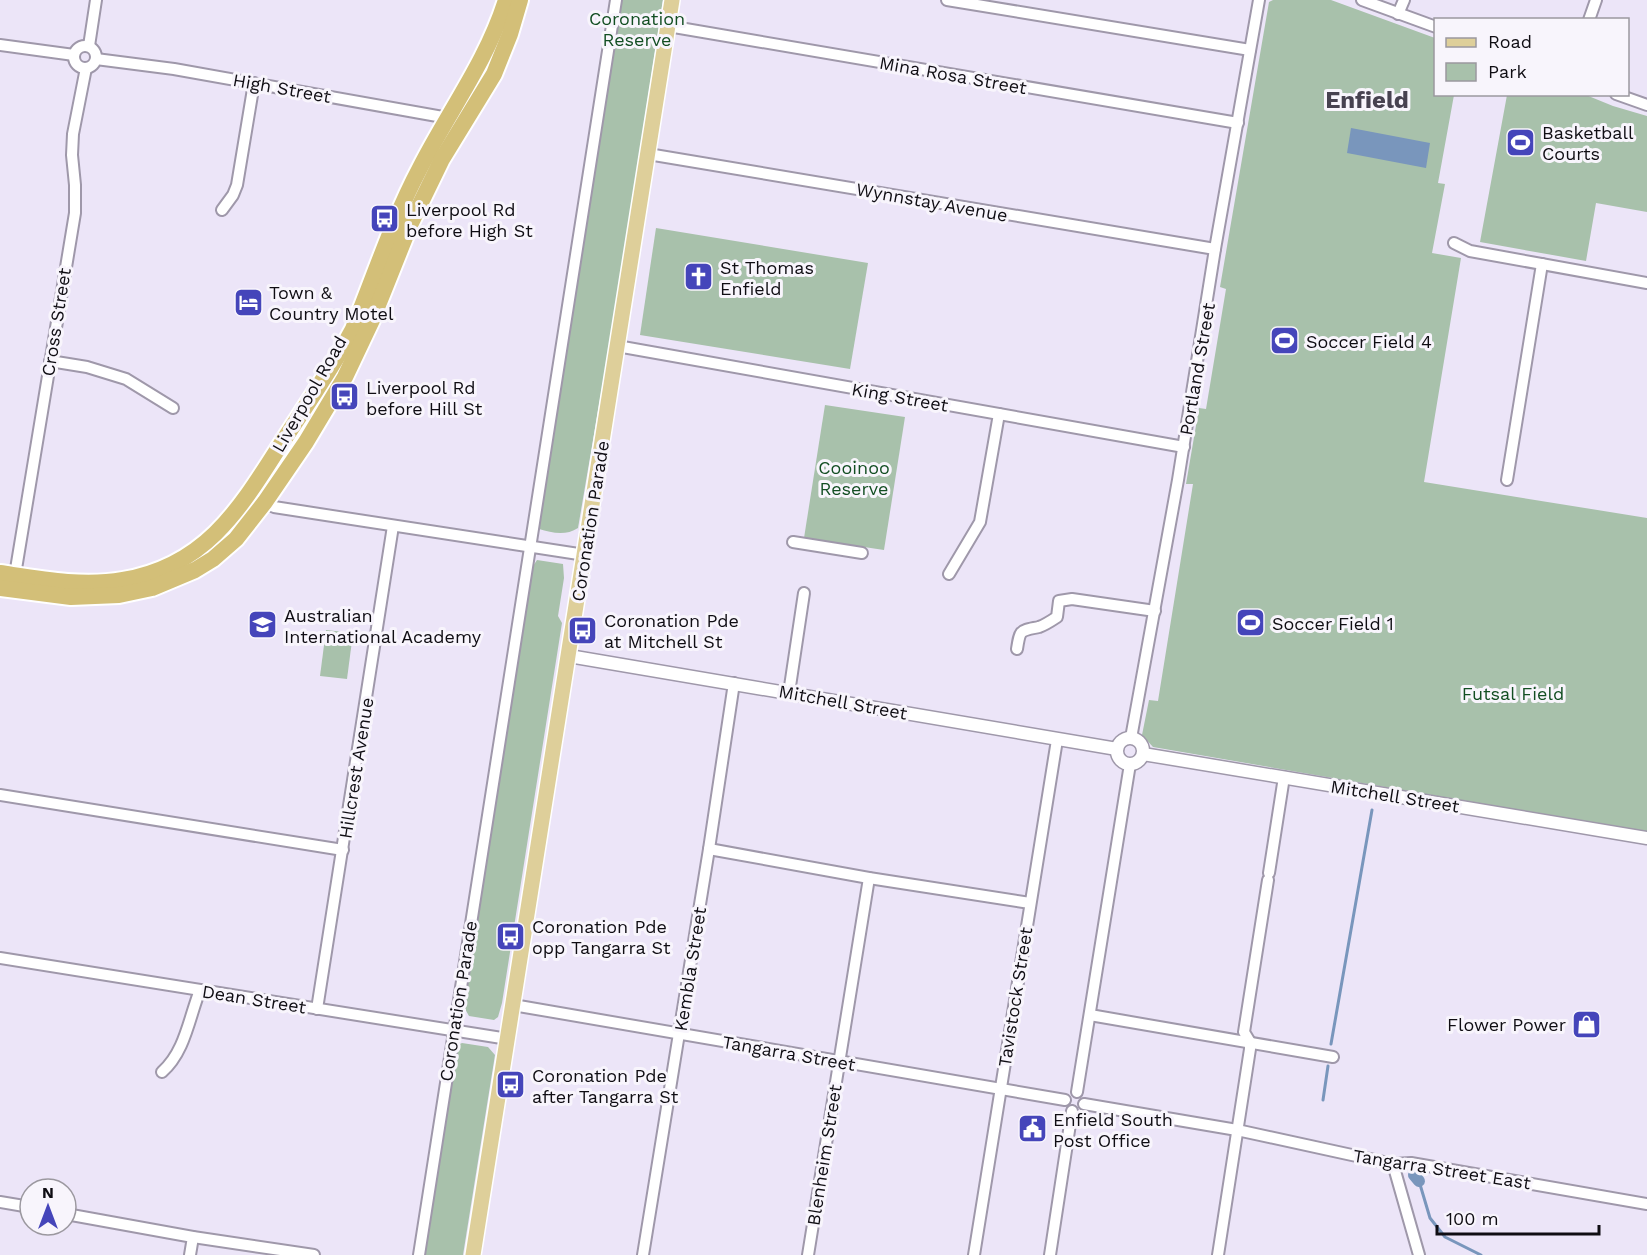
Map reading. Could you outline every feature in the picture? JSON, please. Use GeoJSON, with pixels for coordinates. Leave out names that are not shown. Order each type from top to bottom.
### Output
{"type":"FeatureCollection","features":[{"type":"Feature","properties":{"kind":"highway","name":"Liverpool Road"},"geometry":{"type":"LineString","coordinates":[[8,574],[74,582],[123,580],[148,574],[190,554],[224,526],[248,495],[330,370],[353,329],[405,199],[420,168],[483,59],[506,0]]}},
{"type":"Feature","properties":{"kind":"highway","name":"Liverpool Road"},"geometry":{"type":"LineString","coordinates":[[0,588],[71,597],[119,595],[152,588],[195,570],[213,559],[236,539],[265,502],[306,442],[345,377],[372,320],[410,225],[442,159],[488,85],[503,53],[520,0]]}},
{"type":"Feature","properties":{"kind":"main road","name":"Coronation Parade"},"geometry":{"type":"LineString","coordinates":[[473,1255],[672,0]]}},
{"type":"Feature","properties":{"kind":"street"},"geometry":{"type":"LineString","coordinates":[[89,46],[96,0]]}},
{"type":"Feature","properties":{"kind":"street","name":"Coronation Parade"},"geometry":{"type":"LineString","coordinates":[[418,1255],[616,0]]}},
{"type":"Feature","properties":{"kind":"street"},"geometry":{"type":"LineString","coordinates":[[947,0],[985,3],[1250,50]]}},
{"type":"Feature","properties":{"kind":"street","name":"Portland Street"},"geometry":{"type":"LineString","coordinates":[[1131,738],[1184,447],[1215,249],[1259,0]]}},
{"type":"Feature","properties":{"kind":"street"},"geometry":{"type":"LineString","coordinates":[[1362,0],[1434,26]]}},
{"type":"Feature","properties":{"kind":"street"},"geometry":{"type":"LineString","coordinates":[[1398,14],[1404,0]]}},
{"type":"Feature","properties":{"kind":"street"},"geometry":{"type":"LineString","coordinates":[[1590,18],[1596,0]]}},
{"type":"Feature","properties":{"kind":"street","name":"Mina Rosa Street"},"geometry":{"type":"LineString","coordinates":[[668,26],[1238,123]]}},
{"type":"Feature","properties":{"kind":"street"},"geometry":{"type":"LineString","coordinates":[[0,45],[74,55]]}},
{"type":"Feature","properties":{"kind":"street"},"geometry":{"type":"LineString","coordinates":[[89,46],[95,51],[96,59],[93,65],[86,68],[76,63],[74,55],[78,48],[89,46]]}},
{"type":"Feature","properties":{"kind":"street","name":"High Street"},"geometry":{"type":"LineString","coordinates":[[96,59],[174,69],[466,122]]}},
{"type":"Feature","properties":{"kind":"street","name":"Cross Street"},"geometry":{"type":"LineString","coordinates":[[8,574],[50,361],[75,213],[73,134],[86,68]]}},
{"type":"Feature","properties":{"kind":"street"},"geometry":{"type":"LineString","coordinates":[[222,210],[237,185],[254,83]]}},
{"type":"Feature","properties":{"kind":"street"},"geometry":{"type":"LineString","coordinates":[[1622,96],[1647,105]]}},
{"type":"Feature","properties":{"kind":"street","name":"Wynnstay Avenue"},"geometry":{"type":"LineString","coordinates":[[648,154],[1215,249]]}},
{"type":"Feature","properties":{"kind":"street"},"geometry":{"type":"LineString","coordinates":[[1454,243],[1470,251],[1647,283]]}},
{"type":"Feature","properties":{"kind":"street"},"geometry":{"type":"LineString","coordinates":[[1507,480],[1542,264]]}},
{"type":"Feature","properties":{"kind":"street","name":"King Street"},"geometry":{"type":"LineString","coordinates":[[617,346],[1184,447]]}},
{"type":"Feature","properties":{"kind":"street"},"geometry":{"type":"LineString","coordinates":[[50,361],[87,367],[126,379],[173,408]]}},
{"type":"Feature","properties":{"kind":"street"},"geometry":{"type":"LineString","coordinates":[[949,574],[980,522],[999,414]]}},
{"type":"Feature","properties":{"kind":"street"},"geometry":{"type":"LineString","coordinates":[[248,495],[274,507],[585,555]]}},
{"type":"Feature","properties":{"kind":"street","name":"Hillcrest Avenue"},"geometry":{"type":"LineString","coordinates":[[317,1010],[393,526]]}},
{"type":"Feature","properties":{"kind":"street"},"geometry":{"type":"LineString","coordinates":[[793,542],[862,553]]}},
{"type":"Feature","properties":{"kind":"street"},"geometry":{"type":"LineString","coordinates":[[789,693],[804,593]]}},
{"type":"Feature","properties":{"kind":"street"},"geometry":{"type":"LineString","coordinates":[[1017,649],[1019,634],[1024,629],[1042,627],[1057,617],[1059,601],[1072,599],[1155,611]]}},
{"type":"Feature","properties":{"kind":"street","name":"Mitchell Street"},"geometry":{"type":"LineString","coordinates":[[569,656],[1117,749]]}},
{"type":"Feature","properties":{"kind":"street","name":"Kembla Street"},"geometry":{"type":"LineString","coordinates":[[643,1255],[734,683]]}},
{"type":"Feature","properties":{"kind":"street"},"geometry":{"type":"LineString","coordinates":[[1131,738],[1141,743],[1143,754],[1140,761],[1130,764],[1121,761],[1117,749],[1120,742],[1131,738]]}},
{"type":"Feature","properties":{"kind":"street","name":"Tavistock Street"},"geometry":{"type":"LineString","coordinates":[[974,1255],[1057,740]]}},
{"type":"Feature","properties":{"kind":"street","name":"Mitchell Street"},"geometry":{"type":"LineString","coordinates":[[1143,754],[1647,838]]}},
{"type":"Feature","properties":{"kind":"street"},"geometry":{"type":"LineString","coordinates":[[1077,1092],[1130,764]]}},
{"type":"Feature","properties":{"kind":"street"},"geometry":{"type":"LineString","coordinates":[[1218,1255],[1250,1042],[1244,1032],[1284,777]]}},
{"type":"Feature","properties":{"kind":"street"},"geometry":{"type":"LineString","coordinates":[[0,795],[343,850]]}},
{"type":"Feature","properties":{"kind":"street"},"geometry":{"type":"LineString","coordinates":[[709,849],[869,878],[1030,903]]}},
{"type":"Feature","properties":{"kind":"street","name":"Blenheim Street"},"geometry":{"type":"LineString","coordinates":[[808,1255],[869,878]]}},
{"type":"Feature","properties":{"kind":"street","name":"Dean Street"},"geometry":{"type":"LineString","coordinates":[[0,958],[508,1039]]}},
{"type":"Feature","properties":{"kind":"street"},"geometry":{"type":"LineString","coordinates":[[162,1072],[172,1063],[186,1033],[200,990]]}},
{"type":"Feature","properties":{"kind":"street","name":"Tangarra Street"},"geometry":{"type":"LineString","coordinates":[[513,1005],[1065,1100]]}},
{"type":"Feature","properties":{"kind":"street"},"geometry":{"type":"LineString","coordinates":[[1090,1015],[1333,1057]]}},
{"type":"Feature","properties":{"kind":"street"},"geometry":{"type":"LineString","coordinates":[[1077,1092],[1084,1098],[1084,1104],[1080,1110],[1072,1111],[1067,1107],[1065,1100],[1069,1094],[1077,1092]]}},
{"type":"Feature","properties":{"kind":"street"},"geometry":{"type":"LineString","coordinates":[[1084,1104],[1238,1130]]}},
{"type":"Feature","properties":{"kind":"street"},"geometry":{"type":"LineString","coordinates":[[1050,1255],[1072,1111]]}},
{"type":"Feature","properties":{"kind":"street","name":"Tangarra Street East"},"geometry":{"type":"LineString","coordinates":[[1238,1130],[1394,1164],[1411,1163],[1647,1204]]}},
{"type":"Feature","properties":{"kind":"street"},"geometry":{"type":"LineString","coordinates":[[1394,1164],[1419,1255]]}},
{"type":"Feature","properties":{"kind":"street"},"geometry":{"type":"LineString","coordinates":[[0,1202],[18,1205]]}},
{"type":"Feature","properties":{"kind":"street"},"geometry":{"type":"LineString","coordinates":[[78,1216],[193,1237],[314,1255]]}},
{"type":"Feature","properties":{"kind":"street"},"geometry":{"type":"LineString","coordinates":[[190,1255],[193,1237]]}},
{"type":"Feature","properties":{"kind":"green space","name":"Coronation Reserve"},"geometry":{"type":"Polygon","coordinates":[[[620,0],[663,0],[615,311],[578,528],[569,532],[554,533],[539,529],[620,0]]]}},
{"type":"Feature","properties":{"kind":"green space","name":"Futsal Field"},"geometry":{"type":"Polygon","coordinates":[[[1273,0],[1331,0],[1434,38],[1434,96],[1454,96],[1438,183],[1445,184],[1432,253],[1461,258],[1424,482],[1647,518],[1647,832],[1153,747],[1142,735],[1149,700],[1158,701],[1193,484],[1186,484],[1199,408],[1206,409],[1226,289],[1220,287],[1269,2],[1273,0]]]}},
{"type":"Feature","properties":{"kind":"green space"},"geometry":{"type":"Polygon","coordinates":[[[1507,96],[1588,96],[1647,116],[1647,212],[1596,203],[1586,261],[1480,242],[1507,96]]]}},
{"type":"Feature","properties":{"kind":"green space"},"geometry":{"type":"Polygon","coordinates":[[[656,228],[868,263],[850,369],[640,335],[656,228]]]}},
{"type":"Feature","properties":{"kind":"green space","name":"Cooinoo Reserve"},"geometry":{"type":"Polygon","coordinates":[[[825,405],[905,417],[884,550],[804,538],[825,405]]]}},
{"type":"Feature","properties":{"kind":"green space"},"geometry":{"type":"Polygon","coordinates":[[[537,560],[563,564],[564,578],[558,616],[562,623],[502,1003],[498,1017],[494,1020],[469,1016],[464,1007],[533,566],[537,560]]]}},
{"type":"Feature","properties":{"kind":"green space"},"geometry":{"type":"Polygon","coordinates":[[[326,630],[353,633],[347,679],[320,676],[326,630]]]}},
{"type":"Feature","properties":{"kind":"green space"},"geometry":{"type":"Polygon","coordinates":[[[462,1043],[488,1047],[495,1055],[463,1255],[424,1255],[456,1046],[462,1043]]]}},
{"type":"Feature","properties":{"kind":"water"},"geometry":{"type":"Polygon","coordinates":[[[1351,128],[1430,143],[1426,168],[1347,153],[1351,128]]]}},
{"type":"Feature","properties":{"kind":"waterway"},"geometry":{"type":"LineString","coordinates":[[1331,1044],[1372,810]]}},
{"type":"Feature","properties":{"kind":"waterway"},"geometry":{"type":"LineString","coordinates":[[1323,1100],[1328,1066]]}},
{"type":"Feature","properties":{"kind":"waterway"},"geometry":{"type":"LineString","coordinates":[[1414,1175],[1419,1181]]}},
{"type":"Feature","properties":{"kind":"waterway"},"geometry":{"type":"LineString","coordinates":[[1419,1181],[1430,1218],[1445,1237],[1481,1255]]}},
{"type":"Feature","properties":{"kind":"place","name":"Basketball Courts"},"geometry":{"type":"Point","coordinates":[1521,142]}},
{"type":"Feature","properties":{"kind":"place","name":"Liverpool Rd before High St"},"geometry":{"type":"Point","coordinates":[385,219]}},
{"type":"Feature","properties":{"kind":"place","name":"St Thomas Enfield"},"geometry":{"type":"Point","coordinates":[699,277]}},
{"type":"Feature","properties":{"kind":"place","name":"Town & Country Motel"},"geometry":{"type":"Point","coordinates":[248,302]}},
{"type":"Feature","properties":{"kind":"place","name":"Soccer Field 4"},"geometry":{"type":"Point","coordinates":[1285,341]}},
{"type":"Feature","properties":{"kind":"place","name":"Liverpool Rd before Hill St"},"geometry":{"type":"Point","coordinates":[345,397]}},
{"type":"Feature","properties":{"kind":"place","name":"Soccer Field 1"},"geometry":{"type":"Point","coordinates":[1251,623]}},
{"type":"Feature","properties":{"kind":"place","name":"Australian International Academy"},"geometry":{"type":"Point","coordinates":[263,625]}},
{"type":"Feature","properties":{"kind":"place","name":"Coronation Pde at Mitchell St"},"geometry":{"type":"Point","coordinates":[583,630]}},
{"type":"Feature","properties":{"kind":"place","name":"Coronation Pde opp Tangarra St"},"geometry":{"type":"Point","coordinates":[511,936]}},
{"type":"Feature","properties":{"kind":"place","name":"Flower Power"},"geometry":{"type":"Point","coordinates":[1587,1024]}},
{"type":"Feature","properties":{"kind":"place","name":"Coronation Pde after Tangarra St"},"geometry":{"type":"Point","coordinates":[511,1085]}},
{"type":"Feature","properties":{"kind":"place","name":"Enfield South Post Office"},"geometry":{"type":"Point","coordinates":[1032,1129]}},
{"type":"Feature","properties":{"kind":"district","name":"Enfield"},"geometry":{"type":"Point","coordinates":[1367,100]}}]}
